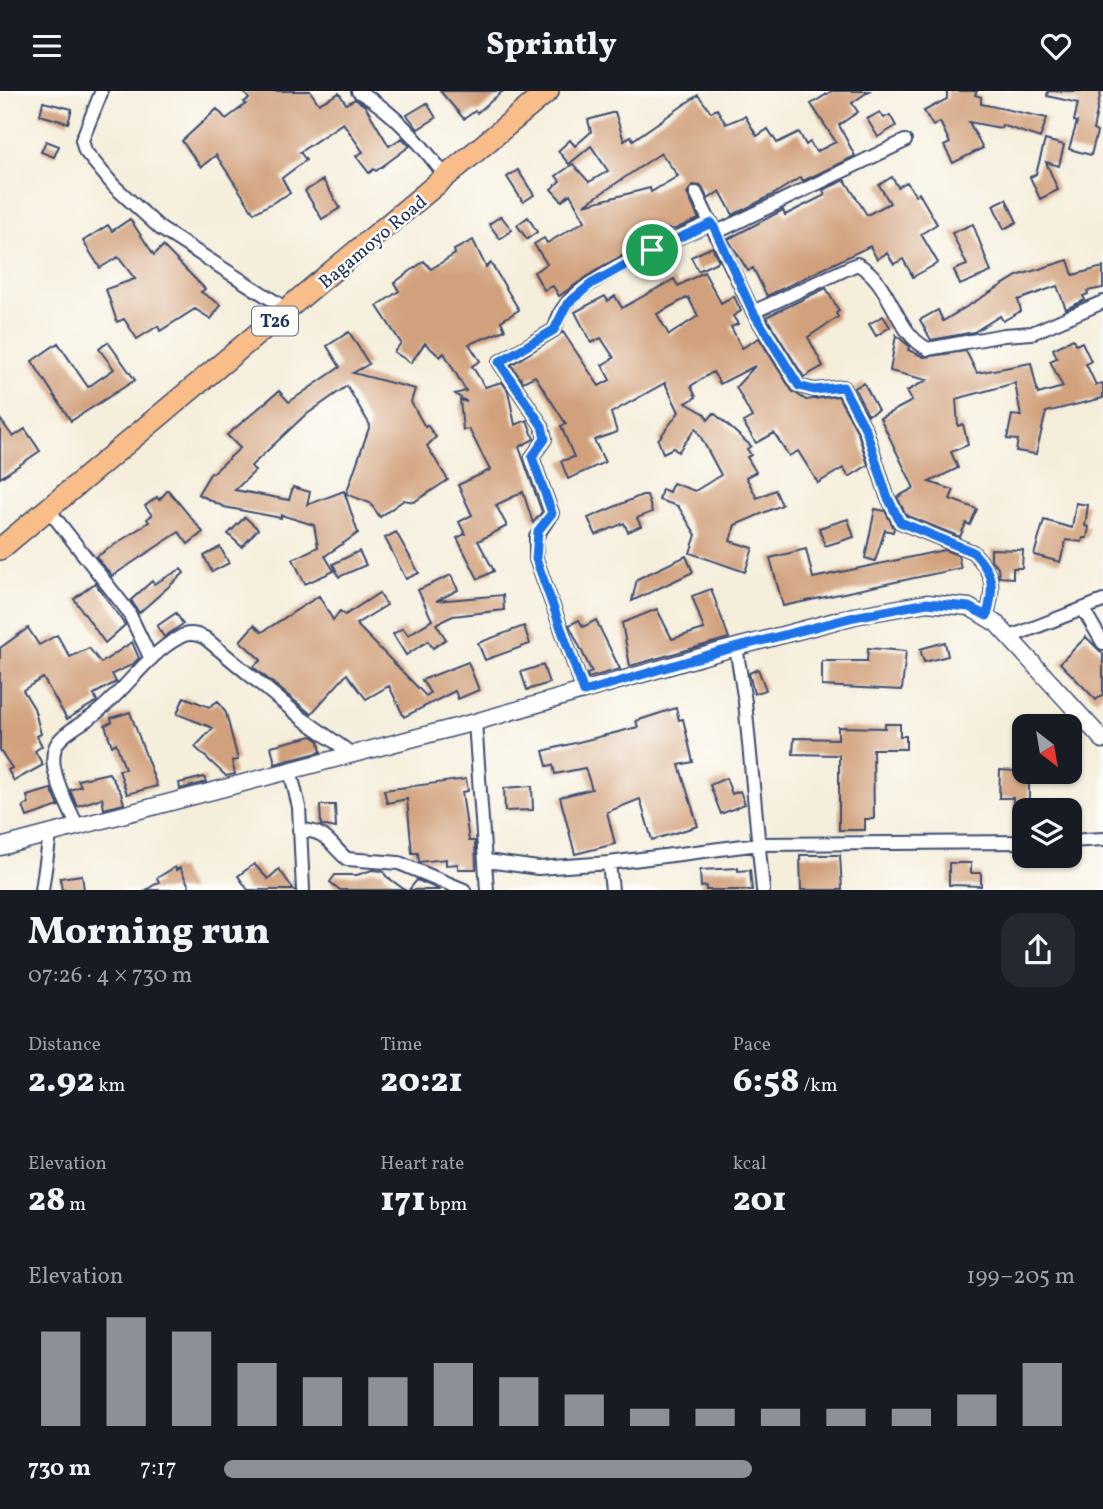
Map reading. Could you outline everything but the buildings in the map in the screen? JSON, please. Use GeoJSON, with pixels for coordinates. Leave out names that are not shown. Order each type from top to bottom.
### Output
{"type":"FeatureCollection","features":[{"type":"Feature","properties":{"kind":"highway","name":"Bagamoyo Road"},"geometry":{"type":"LineString","coordinates":[[0,549],[548,91]]}},
{"type":"Feature","properties":{"kind":"street"},"geometry":{"type":"LineString","coordinates":[[358,91],[382,105],[402,123],[447,178]]}},
{"type":"Feature","properties":{"kind":"street"},"geometry":{"type":"LineString","coordinates":[[101,93],[82,140],[85,151],[114,186],[161,229],[289,310]]}},
{"type":"Feature","properties":{"kind":"street"},"geometry":{"type":"LineString","coordinates":[[584,692],[536,559],[538,531],[552,513],[532,457],[545,439],[542,426],[499,362],[554,330],[567,304],[591,284],[652,250],[713,228],[905,141]]}},
{"type":"Feature","properties":{"kind":"street"},"geometry":{"type":"LineString","coordinates":[[696,193],[753,312],[799,386],[814,390],[843,387],[866,430],[887,496],[900,522],[973,552],[982,561],[993,585],[987,616]]}},
{"type":"Feature","properties":{"kind":"street"},"geometry":{"type":"LineString","coordinates":[[753,312],[857,264],[864,267],[884,291],[915,340],[928,349],[1004,335],[1032,333],[1103,302]]}},
{"type":"Feature","properties":{"kind":"street"},"geometry":{"type":"LineString","coordinates":[[48,509],[128,611],[151,659]]}},
{"type":"Feature","properties":{"kind":"street"},"geometry":{"type":"LineString","coordinates":[[1010,637],[1103,601]]}},
{"type":"Feature","properties":{"kind":"street"},"geometry":{"type":"LineString","coordinates":[[0,847],[475,722],[736,647],[854,617],[927,603],[969,607],[987,616],[1010,637],[1103,740]]}},
{"type":"Feature","properties":{"kind":"street"},"geometry":{"type":"LineString","coordinates":[[1083,609],[1103,643]]}},
{"type":"Feature","properties":{"kind":"street"},"geometry":{"type":"LineString","coordinates":[[77,826],[55,770],[55,748],[61,739],[108,706],[151,659],[181,636],[198,635],[205,638],[303,719],[352,754]]}},
{"type":"Feature","properties":{"kind":"street"},"geometry":{"type":"LineString","coordinates":[[736,647],[745,702],[763,890]]}},
{"type":"Feature","properties":{"kind":"street"},"geometry":{"type":"LineString","coordinates":[[475,722],[487,890]]}},
{"type":"Feature","properties":{"kind":"street"},"geometry":{"type":"LineString","coordinates":[[290,771],[299,807],[303,890]]}},
{"type":"Feature","properties":{"kind":"street"},"geometry":{"type":"LineString","coordinates":[[299,830],[310,830],[332,841],[347,859],[399,863],[464,890]]}},
{"type":"Feature","properties":{"kind":"street"},"geometry":{"type":"LineString","coordinates":[[42,890],[50,835]]}},
{"type":"Feature","properties":{"kind":"street"},"geometry":{"type":"LineString","coordinates":[[1082,840],[1103,839]]}},
{"type":"Feature","properties":{"kind":"street"},"geometry":{"type":"LineString","coordinates":[[487,861],[538,868],[609,863],[759,843],[1012,842]]}},
{"type":"Feature","properties":{"kind":"street"},"geometry":{"type":"LineString","coordinates":[[609,863],[612,890]]}},
{"type":"Feature","properties":{"kind":"route"},"geometry":{"type":"LineString","coordinates":[[712,223],[753,312],[799,386],[807,390],[840,385],[843,387],[866,430],[883,476],[887,496],[900,522],[973,552],[982,561],[993,585],[987,616],[969,607],[927,603],[854,617],[718,652],[584,692],[538,571],[536,559],[538,531],[552,513],[550,499],[532,457],[545,439],[542,426],[499,362],[554,330],[560,312],[591,284],[652,250],[712,223]]}}]}
